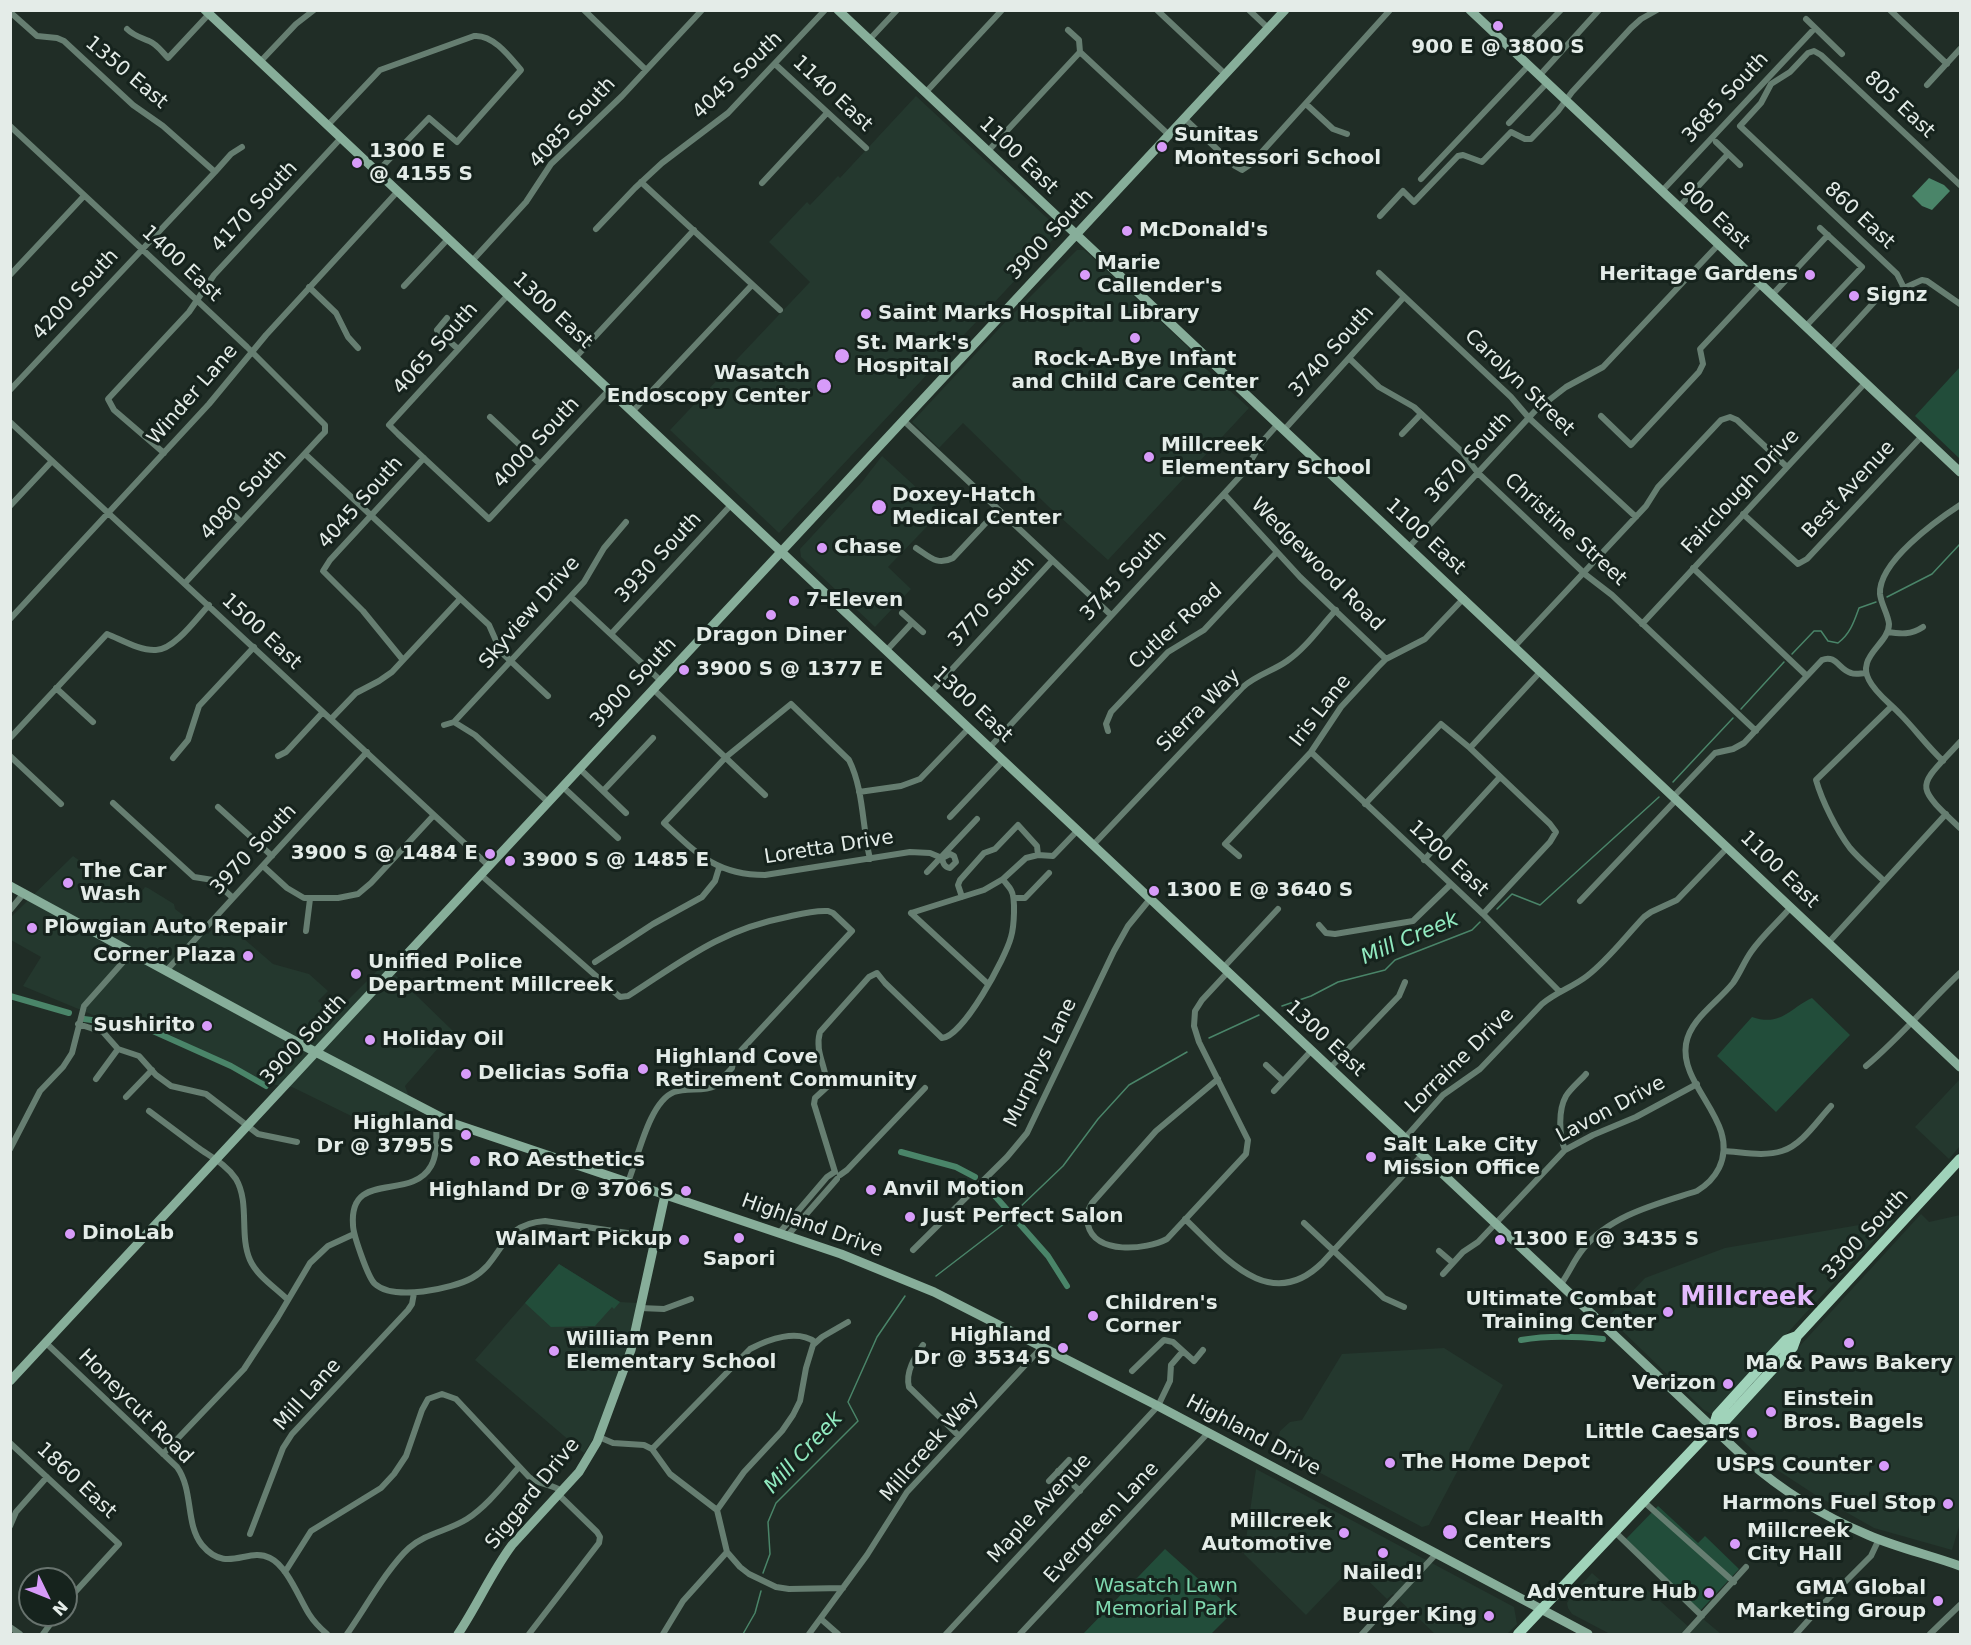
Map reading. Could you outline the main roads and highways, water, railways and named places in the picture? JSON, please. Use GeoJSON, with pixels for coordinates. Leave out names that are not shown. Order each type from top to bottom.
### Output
{"type":"FeatureCollection","features":[{"type":"Feature","properties":{"kind":"main road","name":"1100 East"},"geometry":{"type":"LineString","coordinates":[[838,10],[1960,1067]]}},
{"type":"Feature","properties":{"kind":"main road","name":"3900 South"},"geometry":{"type":"LineString","coordinates":[[10,1381],[15,1370],[46,1343],[248,1127],[1285,10]]}},
{"type":"Feature","properties":{"kind":"main road","name":"1300 East"},"geometry":{"type":"LineString","coordinates":[[207,12],[1746,1459],[1782,1488],[1831,1518],[1879,1539],[1960,1564]]}},
{"type":"Feature","properties":{"kind":"main road","name":"900 East"},"geometry":{"type":"LineString","coordinates":[[1474,12],[1528,66],[1960,472]]}},
{"type":"Feature","properties":{"kind":"main road","name":"Highland Drive"},"geometry":{"type":"LineString","coordinates":[[10,886],[437,1116],[470,1130],[841,1254],[923,1287],[1158,1406],[1588,1635]]}},
{"type":"Feature","properties":{"kind":"main road","name":"3300 South"},"geometry":{"type":"LineString","coordinates":[[1518,1635],[1540,1609],[1713,1428],[1717,1415],[1767,1360],[1786,1340],[1797,1336],[1960,1158]]}},
{"type":"Feature","properties":{"kind":"main road","name":"Siggard Drive"},"geometry":{"type":"LineString","coordinates":[[458,1635],[471,1616],[502,1558],[585,1463],[599,1437],[630,1350],[665,1195]]}},
{"type":"Feature","properties":{"kind":"waterway","name":"Mill Creek"},"geometry":{"type":"LineString","coordinates":[[1887,597],[1932,574],[1960,544]]}},
{"type":"Feature","properties":{"kind":"waterway","name":"Mill Creek"},"geometry":{"type":"LineString","coordinates":[[1792,654],[1814,631],[1821,631],[1828,641],[1838,643],[1849,632],[1859,608],[1876,602]]}},
{"type":"Feature","properties":{"kind":"waterway","name":"Mill Creek"},"geometry":{"type":"LineString","coordinates":[[1741,709],[1784,662]]}},
{"type":"Feature","properties":{"kind":"waterway","name":"Mill Creek"},"geometry":{"type":"LineString","coordinates":[[1673,782],[1733,718]]}},
{"type":"Feature","properties":{"kind":"waterway","name":"Mill Creek"},"geometry":{"type":"LineString","coordinates":[[1497,909],[1512,894],[1540,905],[1659,797]]}},
{"type":"Feature","properties":{"kind":"waterway","name":"Mill Creek"},"geometry":{"type":"LineString","coordinates":[[1282,1006],[1311,996],[1338,982],[1385,970],[1395,960],[1472,930],[1480,922]]}},
{"type":"Feature","properties":{"kind":"waterway"},"geometry":{"type":"LineString","coordinates":[[10,996],[69,1013]]}},
{"type":"Feature","properties":{"kind":"waterway","name":"Mill Creek"},"geometry":{"type":"LineString","coordinates":[[1209,1038],[1259,1015]]}},
{"type":"Feature","properties":{"kind":"waterway"},"geometry":{"type":"LineString","coordinates":[[84,1019],[144,1027],[231,1066],[266,1086]]}},
{"type":"Feature","properties":{"kind":"waterway","name":"Mill Creek"},"geometry":{"type":"LineString","coordinates":[[1017,1210],[1063,1166],[1098,1119],[1129,1085],[1187,1052]]}},
{"type":"Feature","properties":{"kind":"waterway"},"geometry":{"type":"LineString","coordinates":[[901,1152],[956,1167],[975,1177]]}},
{"type":"Feature","properties":{"kind":"waterway"},"geometry":{"type":"LineString","coordinates":[[987,1187],[1048,1256],[1067,1286]]}},
{"type":"Feature","properties":{"kind":"waterway","name":"Mill Creek"},"geometry":{"type":"LineString","coordinates":[[936,1276],[1009,1220]]}},
{"type":"Feature","properties":{"kind":"waterway","name":"Mill Creek"},"geometry":{"type":"LineString","coordinates":[[763,1573],[770,1554],[768,1522],[776,1503],[858,1421],[848,1402],[877,1337],[905,1296]]}},
{"type":"Feature","properties":{"kind":"waterway"},"geometry":{"type":"LineString","coordinates":[[1521,1340],[1542,1337],[1603,1339]]}},
{"type":"Feature","properties":{"kind":"waterway","name":"Mill Creek"},"geometry":{"type":"LineString","coordinates":[[743,1634],[755,1613],[761,1591]]}},
{"type":"Feature","properties":{"kind":"place","name":"900 E @ 3800 S"},"geometry":{"type":"Point","coordinates":[1498,26]}},
{"type":"Feature","properties":{"kind":"place","name":"Sunitas Montessori School"},"geometry":{"type":"Point","coordinates":[1162,147]}},
{"type":"Feature","properties":{"kind":"place","name":"1300 E @ 4155 S"},"geometry":{"type":"Point","coordinates":[357,163]}},
{"type":"Feature","properties":{"kind":"place","name":"McDonald's"},"geometry":{"type":"Point","coordinates":[1127,231]}},
{"type":"Feature","properties":{"kind":"place","name":"Marie Callender's"},"geometry":{"type":"Point","coordinates":[1085,275]}},
{"type":"Feature","properties":{"kind":"place","name":"Heritage Gardens"},"geometry":{"type":"Point","coordinates":[1810,275]}},
{"type":"Feature","properties":{"kind":"place","name":"Signz"},"geometry":{"type":"Point","coordinates":[1854,296]}},
{"type":"Feature","properties":{"kind":"place","name":"Saint Marks Hospital Library"},"geometry":{"type":"Point","coordinates":[866,314]}},
{"type":"Feature","properties":{"kind":"place","name":"Rock-A-Bye Infant and Child Care Center"},"geometry":{"type":"Point","coordinates":[1135,338]}},
{"type":"Feature","properties":{"kind":"place","name":"St. Mark's Hospital"},"geometry":{"type":"Point","coordinates":[842,356]}},
{"type":"Feature","properties":{"kind":"place","name":"Wasatch Endoscopy Center"},"geometry":{"type":"Point","coordinates":[824,386]}},
{"type":"Feature","properties":{"kind":"place","name":"Millcreek Elementary School"},"geometry":{"type":"Point","coordinates":[1149,457]}},
{"type":"Feature","properties":{"kind":"place","name":"Doxey-Hatch Medical Center"},"geometry":{"type":"Point","coordinates":[879,507]}},
{"type":"Feature","properties":{"kind":"place","name":"Chase"},"geometry":{"type":"Point","coordinates":[822,548]}},
{"type":"Feature","properties":{"kind":"place","name":"7-Eleven"},"geometry":{"type":"Point","coordinates":[794,601]}},
{"type":"Feature","properties":{"kind":"place","name":"Dragon Diner"},"geometry":{"type":"Point","coordinates":[771,615]}},
{"type":"Feature","properties":{"kind":"place","name":"3900 S @ 1377 E"},"geometry":{"type":"Point","coordinates":[684,670]}},
{"type":"Feature","properties":{"kind":"place","name":"3900 S @ 1484 E"},"geometry":{"type":"Point","coordinates":[490,854]}},
{"type":"Feature","properties":{"kind":"place","name":"3900 S @ 1485 E"},"geometry":{"type":"Point","coordinates":[510,861]}},
{"type":"Feature","properties":{"kind":"place","name":"The Car Wash"},"geometry":{"type":"Point","coordinates":[68,883]}},
{"type":"Feature","properties":{"kind":"place","name":"1300 E @ 3640 S"},"geometry":{"type":"Point","coordinates":[1154,891]}},
{"type":"Feature","properties":{"kind":"place","name":"Plowgian Auto Repair"},"geometry":{"type":"Point","coordinates":[32,928]}},
{"type":"Feature","properties":{"kind":"place","name":"Corner Plaza"},"geometry":{"type":"Point","coordinates":[248,956]}},
{"type":"Feature","properties":{"kind":"place","name":"Unified Police Department Millcreek"},"geometry":{"type":"Point","coordinates":[356,974]}},
{"type":"Feature","properties":{"kind":"place","name":"Sushirito"},"geometry":{"type":"Point","coordinates":[207,1026]}},
{"type":"Feature","properties":{"kind":"place","name":"Holiday Oil"},"geometry":{"type":"Point","coordinates":[370,1040]}},
{"type":"Feature","properties":{"kind":"place","name":"Highland Cove Retirement Community"},"geometry":{"type":"Point","coordinates":[643,1069]}},
{"type":"Feature","properties":{"kind":"place","name":"Delicias Sofia"},"geometry":{"type":"Point","coordinates":[466,1074]}},
{"type":"Feature","properties":{"kind":"place","name":"Highland Dr @ 3795 S"},"geometry":{"type":"Point","coordinates":[466,1135]}},
{"type":"Feature","properties":{"kind":"place","name":"Salt Lake City Mission Office"},"geometry":{"type":"Point","coordinates":[1371,1157]}},
{"type":"Feature","properties":{"kind":"place","name":"RO Aesthetics"},"geometry":{"type":"Point","coordinates":[475,1161]}},
{"type":"Feature","properties":{"kind":"place","name":"Anvil Motion"},"geometry":{"type":"Point","coordinates":[871,1190]}},
{"type":"Feature","properties":{"kind":"place","name":"Highland Dr @ 3706 S"},"geometry":{"type":"Point","coordinates":[686,1191]}},
{"type":"Feature","properties":{"kind":"place","name":"Just Perfect Salon"},"geometry":{"type":"Point","coordinates":[910,1217]}},
{"type":"Feature","properties":{"kind":"place","name":"DinoLab"},"geometry":{"type":"Point","coordinates":[70,1234]}},
{"type":"Feature","properties":{"kind":"place","name":"Sapori"},"geometry":{"type":"Point","coordinates":[739,1238]}},
{"type":"Feature","properties":{"kind":"place","name":"WalMart Pickup"},"geometry":{"type":"Point","coordinates":[684,1240]}},
{"type":"Feature","properties":{"kind":"place","name":"1300 E @ 3435 S"},"geometry":{"type":"Point","coordinates":[1500,1240]}},
{"type":"Feature","properties":{"kind":"place","name":"Ultimate Combat Training Center"},"geometry":{"type":"Point","coordinates":[1668,1312]}},
{"type":"Feature","properties":{"kind":"place","name":"Children's Corner"},"geometry":{"type":"Point","coordinates":[1093,1316]}},
{"type":"Feature","properties":{"kind":"place","name":"Ma & Paws Bakery"},"geometry":{"type":"Point","coordinates":[1849,1343]}},
{"type":"Feature","properties":{"kind":"place","name":"Highland Dr @ 3534 S"},"geometry":{"type":"Point","coordinates":[1063,1348]}},
{"type":"Feature","properties":{"kind":"place","name":"William Penn Elementary School"},"geometry":{"type":"Point","coordinates":[554,1351]}},
{"type":"Feature","properties":{"kind":"place","name":"Verizon"},"geometry":{"type":"Point","coordinates":[1728,1384]}},
{"type":"Feature","properties":{"kind":"place","name":"Einstein Bros. Bagels"},"geometry":{"type":"Point","coordinates":[1771,1412]}},
{"type":"Feature","properties":{"kind":"place","name":"Little Caesars"},"geometry":{"type":"Point","coordinates":[1752,1433]}},
{"type":"Feature","properties":{"kind":"place","name":"The Home Depot"},"geometry":{"type":"Point","coordinates":[1390,1463]}},
{"type":"Feature","properties":{"kind":"place","name":"USPS Counter"},"geometry":{"type":"Point","coordinates":[1884,1466]}},
{"type":"Feature","properties":{"kind":"place","name":"Harmons Fuel Stop"},"geometry":{"type":"Point","coordinates":[1948,1504]}},
{"type":"Feature","properties":{"kind":"place","name":"Clear Health Centers"},"geometry":{"type":"Point","coordinates":[1450,1532]}},
{"type":"Feature","properties":{"kind":"place","name":"Millcreek Automotive"},"geometry":{"type":"Point","coordinates":[1344,1533]}},
{"type":"Feature","properties":{"kind":"place","name":"Millcreek City Hall"},"geometry":{"type":"Point","coordinates":[1735,1544]}},
{"type":"Feature","properties":{"kind":"place","name":"Nailed!"},"geometry":{"type":"Point","coordinates":[1383,1553]}},
{"type":"Feature","properties":{"kind":"place","name":"Adventure Hub"},"geometry":{"type":"Point","coordinates":[1709,1593]}},
{"type":"Feature","properties":{"kind":"place","name":"GMA Global Marketing Group"},"geometry":{"type":"Point","coordinates":[1938,1601]}},
{"type":"Feature","properties":{"kind":"place","name":"Burger King"},"geometry":{"type":"Point","coordinates":[1489,1616]}},
{"type":"Feature","properties":{"kind":"district","name":"Millcreek"},"geometry":{"type":"Point","coordinates":[1747,1298]}},
{"type":"Feature","properties":{"kind":"park label","name":"Wasatch Lawn Memorial Park"},"geometry":{"type":"Point","coordinates":[1166,1598]}}]}
